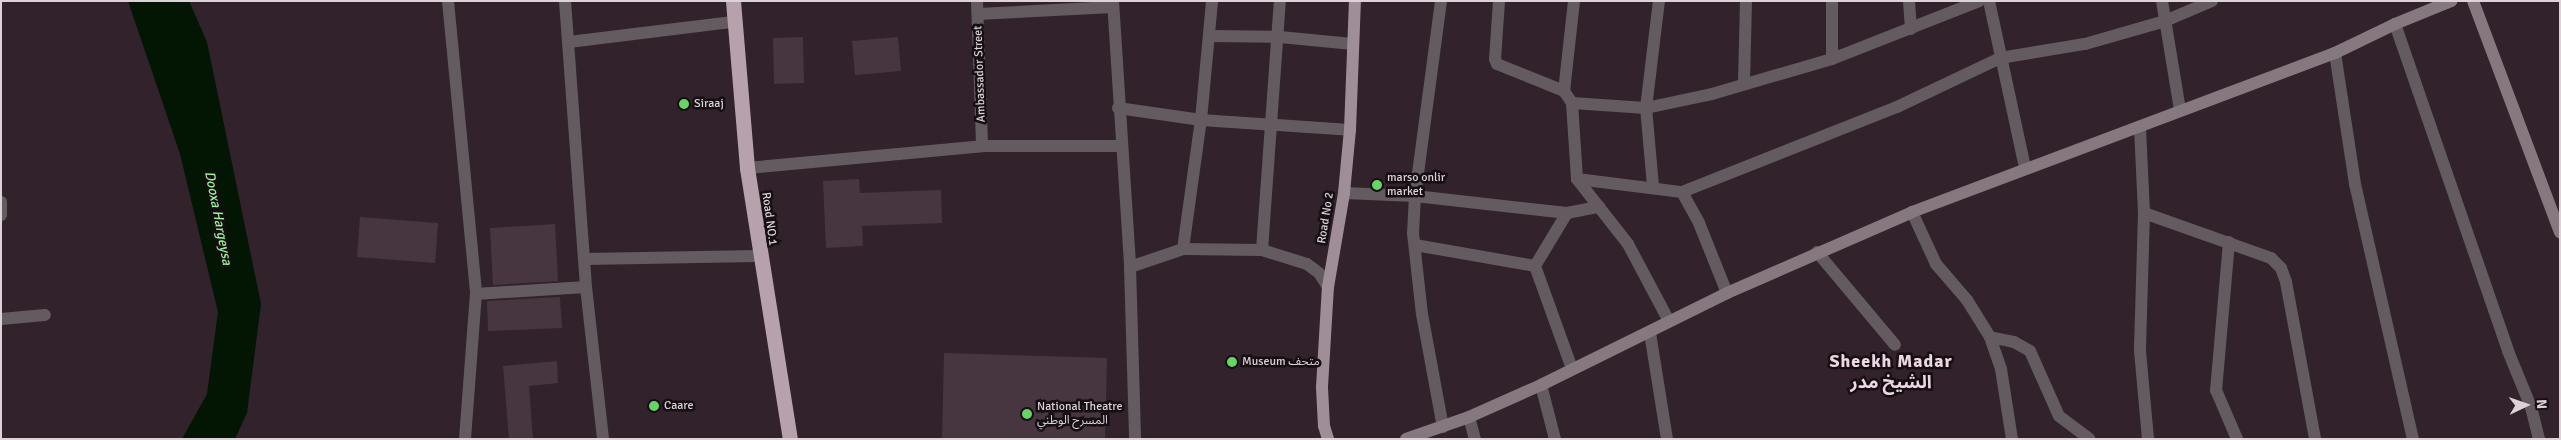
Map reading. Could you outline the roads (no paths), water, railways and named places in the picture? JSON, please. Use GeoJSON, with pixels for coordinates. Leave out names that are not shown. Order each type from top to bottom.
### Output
{"type":"FeatureCollection","features":[{"type":"Feature","properties":{"kind":"highway","name":"Road NO.1"},"geometry":{"type":"LineString","coordinates":[[733,1],[732,22],[758,256],[790,439]]}},
{"type":"Feature","properties":{"kind":"main road","name":"Road No 2"},"geometry":{"type":"LineString","coordinates":[[1328,439],[1324,426],[1322,387],[1328,287],[1344,193],[1350,130],[1355,1]]}},
{"type":"Feature","properties":{"kind":"street"},"geometry":{"type":"LineString","coordinates":[[448,1],[476,294],[465,439]]}},
{"type":"Feature","properties":{"kind":"street"},"geometry":{"type":"LineString","coordinates":[[565,1],[586,287],[603,439]]}},
{"type":"Feature","properties":{"kind":"street","name":"Ambassador Street"},"geometry":{"type":"LineString","coordinates":[[978,1],[982,146]]}},
{"type":"Feature","properties":{"kind":"street"},"geometry":{"type":"LineString","coordinates":[[1183,250],[1201,120],[1212,1]]}},
{"type":"Feature","properties":{"kind":"street"},"geometry":{"type":"LineString","coordinates":[[1262,250],[1280,37],[1280,1]]}},
{"type":"Feature","properties":{"kind":"street"},"geometry":{"type":"LineString","coordinates":[[1441,1],[1415,196],[1415,245],[1422,314],[1443,427]]}},
{"type":"Feature","properties":{"kind":"street"},"geometry":{"type":"LineString","coordinates":[[1499,1],[1495,59],[1497,64],[1564,91],[1572,103],[1577,179],[1628,244],[1670,321]]}},
{"type":"Feature","properties":{"kind":"street"},"geometry":{"type":"LineString","coordinates":[[1564,91],[1574,1]]}},
{"type":"Feature","properties":{"kind":"street"},"geometry":{"type":"LineString","coordinates":[[1653,186],[1646,108],[1659,1]]}},
{"type":"Feature","properties":{"kind":"street"},"geometry":{"type":"LineString","coordinates":[[1744,83],[1746,1]]}},
{"type":"Feature","properties":{"kind":"street"},"geometry":{"type":"LineString","coordinates":[[1832,1],[1832,59]]}},
{"type":"Feature","properties":{"kind":"street"},"geometry":{"type":"LineString","coordinates":[[1909,1],[1911,29]]}},
{"type":"Feature","properties":{"kind":"street"},"geometry":{"type":"LineString","coordinates":[[1572,103],[1646,108],[1712,94],[1744,83],[1832,59],[1979,1]]}},
{"type":"Feature","properties":{"kind":"street"},"geometry":{"type":"LineString","coordinates":[[1989,1],[2025,168]]}},
{"type":"Feature","properties":{"kind":"street"},"geometry":{"type":"LineString","coordinates":[[2162,1],[2180,110]]}},
{"type":"Feature","properties":{"kind":"street"},"geometry":{"type":"LineString","coordinates":[[1577,179],[1623,186],[1653,186],[1682,192],[1898,107],[2000,58],[2086,44],[2165,21],[2212,1]]}},
{"type":"Feature","properties":{"kind":"street"},"geometry":{"type":"LineString","coordinates":[[1406,439],[1469,417],[1541,385],[1572,368],[1650,333],[1670,321],[1728,293],[1817,252],[1912,212],[2025,168],[2140,128],[2180,110],[2334,53],[2395,24],[2451,1]]}},
{"type":"Feature","properties":{"kind":"street"},"geometry":{"type":"LineString","coordinates":[[2473,1],[2560,232]]}},
{"type":"Feature","properties":{"kind":"street"},"geometry":{"type":"LineString","coordinates":[[978,14],[1113,4],[1120,146],[1130,267],[1135,439]]}},
{"type":"Feature","properties":{"kind":"street"},"geometry":{"type":"LineString","coordinates":[[569,42],[732,22]]}},
{"type":"Feature","properties":{"kind":"street"},"geometry":{"type":"LineString","coordinates":[[2395,24],[2508,351],[2531,407],[2539,439]]}},
{"type":"Feature","properties":{"kind":"street"},"geometry":{"type":"LineString","coordinates":[[1210,36],[1280,37],[1353,44]]}},
{"type":"Feature","properties":{"kind":"street"},"geometry":{"type":"LineString","coordinates":[[2334,53],[2355,184],[2413,439]]}},
{"type":"Feature","properties":{"kind":"street"},"geometry":{"type":"LineString","coordinates":[[1118,108],[1201,120],[1350,130]]}},
{"type":"Feature","properties":{"kind":"street"},"geometry":{"type":"LineString","coordinates":[[2140,128],[2144,213],[2140,351],[2148,439]]}},
{"type":"Feature","properties":{"kind":"street"},"geometry":{"type":"LineString","coordinates":[[747,168],[982,146],[1120,146]]}},
{"type":"Feature","properties":{"kind":"street"},"geometry":{"type":"LineString","coordinates":[[1682,192],[1699,223],[1728,293]]}},
{"type":"Feature","properties":{"kind":"street"},"geometry":{"type":"LineString","coordinates":[[1344,193],[1415,196],[1567,213],[1600,207]]}},
{"type":"Feature","properties":{"kind":"street"},"geometry":{"type":"LineString","coordinates":[[1,202],[1,215]]}},
{"type":"Feature","properties":{"kind":"street"},"geometry":{"type":"LineString","coordinates":[[1912,212],[1936,264],[1967,300],[1990,337],[2001,369],[2012,439]]}},
{"type":"Feature","properties":{"kind":"street"},"geometry":{"type":"LineString","coordinates":[[1535,266],[1567,213]]}},
{"type":"Feature","properties":{"kind":"street"},"geometry":{"type":"LineString","coordinates":[[2144,213],[2271,258],[2284,274],[2315,439]]}},
{"type":"Feature","properties":{"kind":"street"},"geometry":{"type":"LineString","coordinates":[[2229,242],[2216,390],[2237,439]]}},
{"type":"Feature","properties":{"kind":"street"},"geometry":{"type":"LineString","coordinates":[[1415,245],[1535,266]]}},
{"type":"Feature","properties":{"kind":"street"},"geometry":{"type":"LineString","coordinates":[[1130,267],[1183,250],[1262,250],[1307,264],[1319,273],[1328,287]]}},
{"type":"Feature","properties":{"kind":"street"},"geometry":{"type":"LineString","coordinates":[[1817,252],[1895,345]]}},
{"type":"Feature","properties":{"kind":"street"},"geometry":{"type":"LineString","coordinates":[[584,258],[758,256]]}},
{"type":"Feature","properties":{"kind":"street"},"geometry":{"type":"LineString","coordinates":[[1535,266],[1572,368]]}},
{"type":"Feature","properties":{"kind":"street"},"geometry":{"type":"LineString","coordinates":[[476,294],[586,287]]}},
{"type":"Feature","properties":{"kind":"street"},"geometry":{"type":"LineString","coordinates":[[1,319],[45,316]]}},
{"type":"Feature","properties":{"kind":"street"},"geometry":{"type":"LineString","coordinates":[[1650,333],[1667,439]]}},
{"type":"Feature","properties":{"kind":"street"},"geometry":{"type":"LineString","coordinates":[[1990,337],[2014,342],[2030,351],[2059,416],[2089,439]]}},
{"type":"Feature","properties":{"kind":"street"},"geometry":{"type":"LineString","coordinates":[[1541,385],[1555,439]]}},
{"type":"Feature","properties":{"kind":"street"},"geometry":{"type":"LineString","coordinates":[[1469,417],[1475,439]]}},
{"type":"Feature","properties":{"kind":"water","name":"Dooxa Hargeysa"},"geometry":{"type":"Polygon","coordinates":[[[128,1],[189,1],[207,42],[261,304],[247,413],[235,439],[182,439],[207,394],[218,312],[180,154],[128,1]]]}},
{"type":"Feature","properties":{"kind":"place","name":"Siraaj"},"geometry":{"type":"Point","coordinates":[684,104]}},
{"type":"Feature","properties":{"kind":"place","name":"marso onlir market"},"geometry":{"type":"Point","coordinates":[1377,185]}},
{"type":"Feature","properties":{"kind":"place","name":"Museum متحف"},"geometry":{"type":"Point","coordinates":[1232,362]}},
{"type":"Feature","properties":{"kind":"place","name":"Caare"},"geometry":{"type":"Point","coordinates":[654,406]}},
{"type":"Feature","properties":{"kind":"place","name":"National Theatre المسرح الوطني"},"geometry":{"type":"Point","coordinates":[1027,414]}},
{"type":"Feature","properties":{"kind":"district","name":"Sheekh Madar الشيخ مدر"},"geometry":{"type":"Point","coordinates":[1891,372]}}]}
